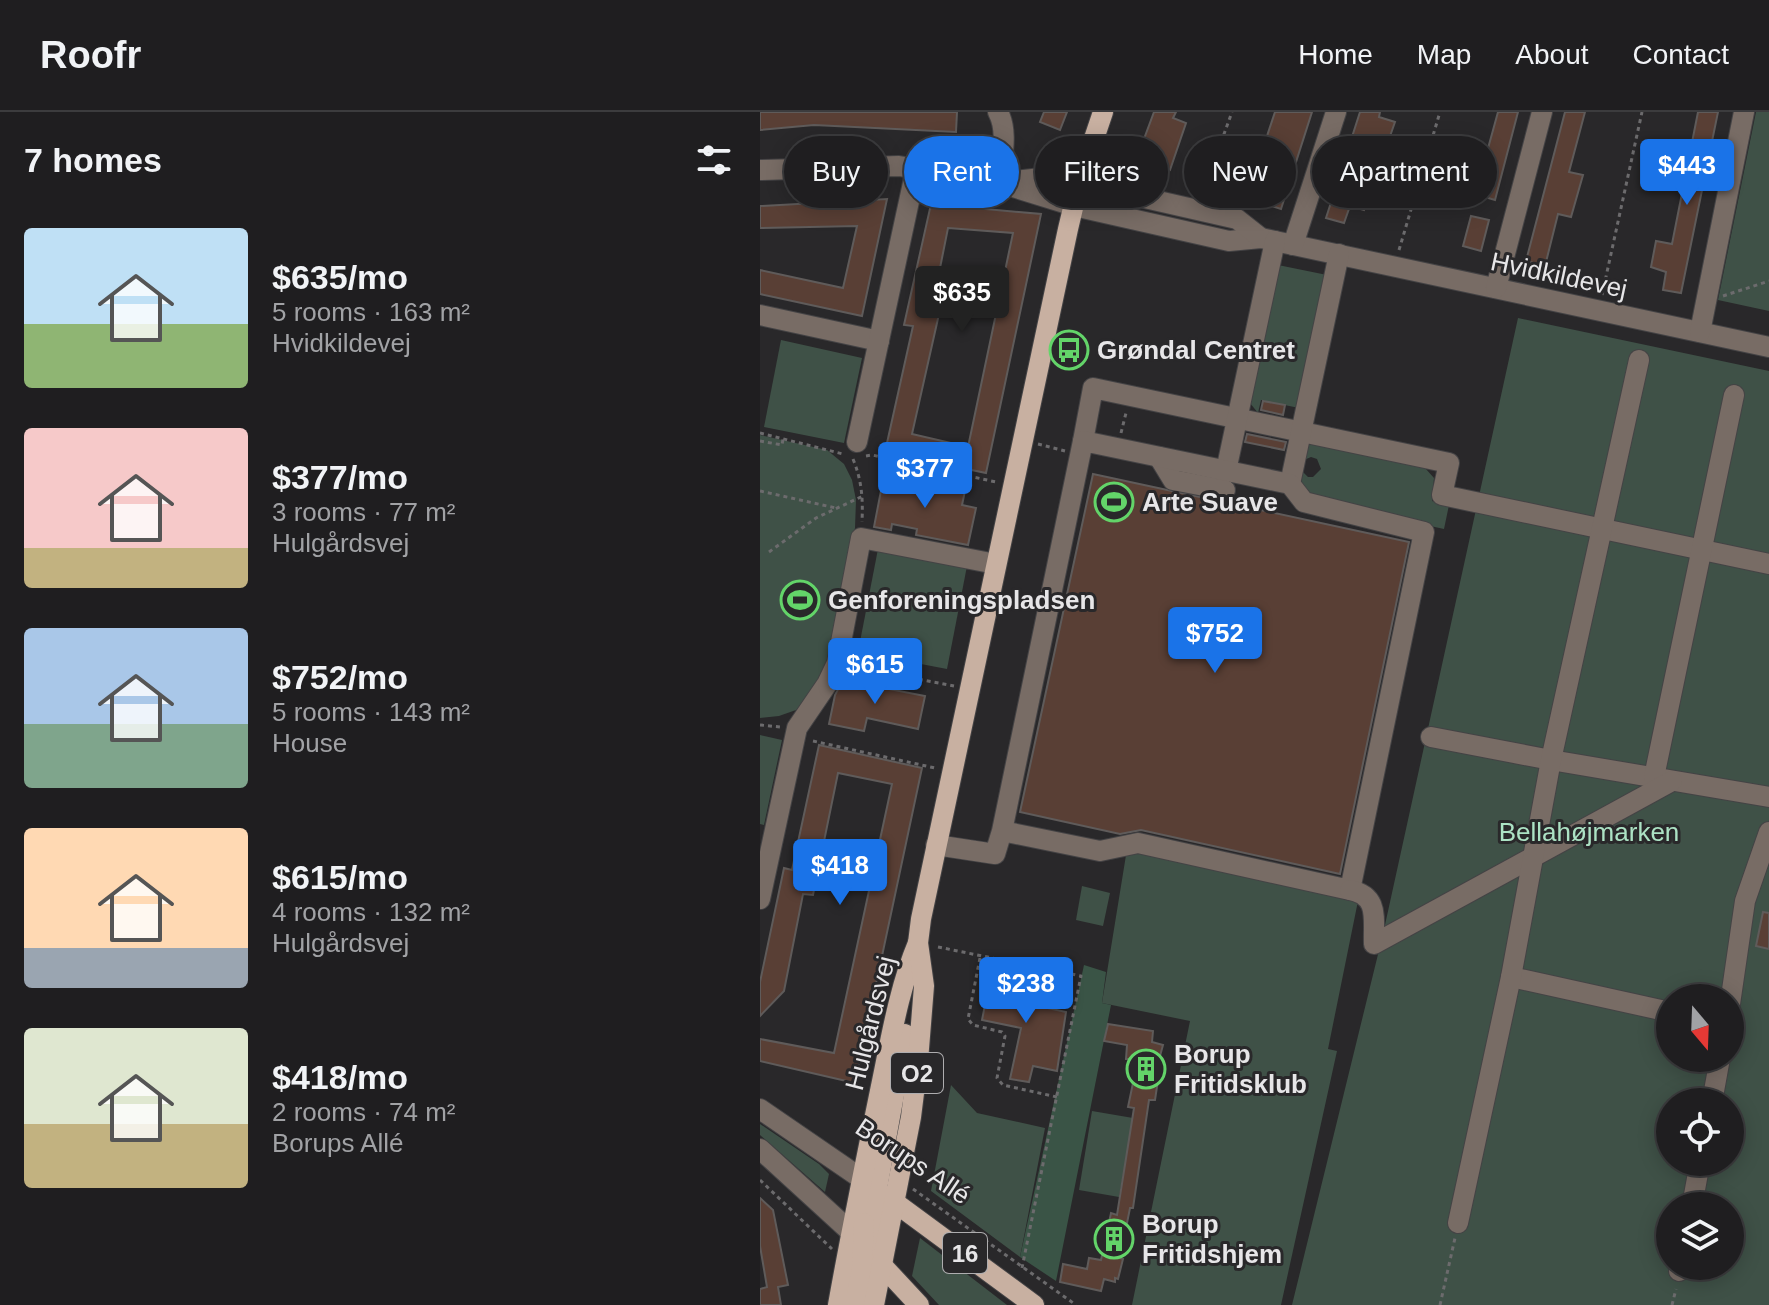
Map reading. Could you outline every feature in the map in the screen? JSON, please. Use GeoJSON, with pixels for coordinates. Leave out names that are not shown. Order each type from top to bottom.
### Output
{"type":"FeatureCollection","features":[{"type":"Feature","properties":{"kind":"main road","name":"Hulgårdsvej"},"geometry":{"type":"LineString","coordinates":[[1095,136],[1103,112]]}},
{"type":"Feature","properties":{"kind":"main road","name":"Hulgårdsvej"},"geometry":{"type":"LineString","coordinates":[[838,1305],[846,1263],[858,1238],[870,1185],[891,1031],[907,970],[918,943],[936,845],[1074,208]]}},
{"type":"Feature","properties":{"kind":"main road","name":"Hulgårdsvej"},"geometry":{"type":"LineString","coordinates":[[874,1305],[895,1203],[918,1061],[924,986],[918,943]]}},
{"type":"Feature","properties":{"kind":"main road","name":"Borups Allé"},"geometry":{"type":"LineString","coordinates":[[870,1185],[1034,1305]]}},
{"type":"Feature","properties":{"kind":"main road"},"geometry":{"type":"LineString","coordinates":[[870,1185],[883,1266]]}},
{"type":"Feature","properties":{"kind":"main road"},"geometry":{"type":"LineString","coordinates":[[858,1238],[919,1305]]}},
{"type":"Feature","properties":{"kind":"main road"},"geometry":{"type":"LineString","coordinates":[[855,1305],[858,1238]]}},
{"type":"Feature","properties":{"kind":"street"},"geometry":{"type":"LineString","coordinates":[[998,112],[1003,120],[1004,136]]}},
{"type":"Feature","properties":{"kind":"street"},"geometry":{"type":"LineString","coordinates":[[1226,480],[1277,241],[1336,112]]}},
{"type":"Feature","properties":{"kind":"street"},"geometry":{"type":"LineString","coordinates":[[1496,288],[1542,112]]}},
{"type":"Feature","properties":{"kind":"street"},"geometry":{"type":"LineString","coordinates":[[1700,332],[1744,112]]}},
{"type":"Feature","properties":{"kind":"street","name":"Hvidkildevej"},"geometry":{"type":"LineString","coordinates":[[760,170],[904,167]]}},
{"type":"Feature","properties":{"kind":"street","name":"Hvidkildevej"},"geometry":{"type":"LineString","coordinates":[[1168,204],[1237,219],[1277,241]]}},
{"type":"Feature","properties":{"kind":"street"},"geometry":{"type":"LineString","coordinates":[[855,450],[908,208]]}},
{"type":"Feature","properties":{"kind":"street","name":"Hvidkildevej"},"geometry":{"type":"LineString","coordinates":[[1083,208],[1229,241],[1277,241],[1769,347]]}},
{"type":"Feature","properties":{"kind":"street"},"geometry":{"type":"LineString","coordinates":[[1290,484],[1339,254]]}},
{"type":"Feature","properties":{"kind":"street"},"geometry":{"type":"LineString","coordinates":[[760,315],[879,341]]}},
{"type":"Feature","properties":{"kind":"street"},"geometry":{"type":"LineString","coordinates":[[1458,1223],[1511,977],[1551,760],[1639,360]]}},
{"type":"Feature","properties":{"kind":"street"},"geometry":{"type":"LineString","coordinates":[[936,845],[995,854],[1093,388],[1449,463],[1442,495],[1769,564]]}},
{"type":"Feature","properties":{"kind":"street"},"geometry":{"type":"LineString","coordinates":[[1002,831],[1100,851],[1138,843],[1361,892],[1373,905],[1374,944],[1534,857],[1663,779],[1701,549],[1734,395]]}},
{"type":"Feature","properties":{"kind":"street"},"geometry":{"type":"LineString","coordinates":[[1083,441],[1159,457],[1226,480],[1290,484],[1304,502],[1424,532],[1350,890]]}},
{"type":"Feature","properties":{"kind":"street"},"geometry":{"type":"LineString","coordinates":[[760,899],[766,849],[797,728],[827,684],[837,663],[861,538],[996,564]]}},
{"type":"Feature","properties":{"kind":"street"},"geometry":{"type":"LineString","coordinates":[[1431,737],[1769,797]]}},
{"type":"Feature","properties":{"kind":"street"},"geometry":{"type":"LineString","coordinates":[[1733,984],[1745,901],[1769,832]]}},
{"type":"Feature","properties":{"kind":"street"},"geometry":{"type":"LineString","coordinates":[[1511,977],[1656,1009]]}},
{"type":"Feature","properties":{"kind":"street","name":"Borups Allé"},"geometry":{"type":"LineString","coordinates":[[760,1109],[870,1185]]}},
{"type":"Feature","properties":{"kind":"street"},"geometry":{"type":"LineString","coordinates":[[760,1149],[858,1238]]}},
{"type":"Feature","properties":{"kind":"path"},"geometry":{"type":"LineString","coordinates":[[1196,210],[1232,112]]}},
{"type":"Feature","properties":{"kind":"path"},"geometry":{"type":"LineString","coordinates":[[1395,266],[1440,112]]}},
{"type":"Feature","properties":{"kind":"path"},"geometry":{"type":"LineString","coordinates":[[1599,310],[1642,112]]}},
{"type":"Feature","properties":{"kind":"path"},"geometry":{"type":"LineString","coordinates":[[1705,302],[1769,281]]}},
{"type":"Feature","properties":{"kind":"path"},"geometry":{"type":"LineString","coordinates":[[1118,449],[1129,396]]}},
{"type":"Feature","properties":{"kind":"path"},"geometry":{"type":"LineString","coordinates":[[760,433],[835,450],[855,450],[1013,486]]}},
{"type":"Feature","properties":{"kind":"path"},"geometry":{"type":"LineString","coordinates":[[760,441],[782,445],[783,438]]}},
{"type":"Feature","properties":{"kind":"path"},"geometry":{"type":"LineString","coordinates":[[855,450],[863,496],[861,538]]}},
{"type":"Feature","properties":{"kind":"path"},"geometry":{"type":"LineString","coordinates":[[760,491],[836,508]]}},
{"type":"Feature","properties":{"kind":"path"},"geometry":{"type":"LineString","coordinates":[[769,552],[816,518],[863,496]]}},
{"type":"Feature","properties":{"kind":"path"},"geometry":{"type":"LineString","coordinates":[[837,663],[970,689]]}},
{"type":"Feature","properties":{"kind":"path"},"geometry":{"type":"LineString","coordinates":[[793,752],[811,740],[953,772]]}},
{"type":"Feature","properties":{"kind":"path"},"geometry":{"type":"LineString","coordinates":[[918,943],[1081,976],[1022,1268]]}},
{"type":"Feature","properties":{"kind":"path"},"geometry":{"type":"LineString","coordinates":[[980,956],[968,1019],[973,1025],[1002,1032],[1005,1036],[997,1078],[1003,1085],[1057,1097]]}},
{"type":"Feature","properties":{"kind":"path"},"geometry":{"type":"LineString","coordinates":[[760,1180],[846,1263]]}},
{"type":"Feature","properties":{"kind":"path","name":"Borups Allé"},"geometry":{"type":"LineString","coordinates":[[899,1180],[1076,1305]]}},
{"type":"Feature","properties":{"kind":"path"},"geometry":{"type":"LineString","coordinates":[[1440,1305],[1458,1223]]}},
{"type":"Feature","properties":{"kind":"green space"},"geometry":{"type":"Polygon","coordinates":[[[1756,112],[1769,112],[1769,311],[1718,300],[1756,112]]]}},
{"type":"Feature","properties":{"kind":"green space"},"geometry":{"type":"Polygon","coordinates":[[[1278,265],[1327,275],[1299,408],[1261,400],[1258,413],[1250,403],[1278,265]]]}},
{"type":"Feature","properties":{"kind":"green space","name":"Bellahøjmarken"},"geometry":{"type":"Polygon","coordinates":[[[1518,318],[1769,371],[1769,1305],[1292,1305],[1383,934],[1518,318]]]}},
{"type":"Feature","properties":{"kind":"green space"},"geometry":{"type":"Polygon","coordinates":[[[781,340],[862,358],[844,443],[764,427],[781,340]]]}},
{"type":"Feature","properties":{"kind":"green space","name":"Genforeningspladsen"},"geometry":{"type":"Polygon","coordinates":[[[760,435],[827,450],[844,464],[852,480],[856,500],[855,528],[824,673],[810,697],[796,710],[760,718],[760,435]]]}},
{"type":"Feature","properties":{"kind":"green space"},"geometry":{"type":"Polygon","coordinates":[[[1308,442],[1425,468],[1434,478],[1432,501],[1449,505],[1444,529],[1315,501],[1299,487],[1302,471],[1313,477],[1321,469],[1317,459],[1311,457],[1304,460],[1308,442]]]}},
{"type":"Feature","properties":{"kind":"green space"},"geometry":{"type":"Polygon","coordinates":[[[878,549],[967,566],[947,669],[858,652],[878,549]]]}},
{"type":"Feature","properties":{"kind":"green space"},"geometry":{"type":"Polygon","coordinates":[[[760,735],[782,740],[764,825],[760,824],[760,735]]]}},
{"type":"Feature","properties":{"kind":"green space"},"geometry":{"type":"Polygon","coordinates":[[[1127,849],[1358,901],[1328,1049],[1337,1051],[1281,1305],[1132,1305],[1190,1021],[1102,1003],[1127,849]]]}},
{"type":"Feature","properties":{"kind":"green space"},"geometry":{"type":"Polygon","coordinates":[[[1082,886],[1110,893],[1103,926],[1076,920],[1082,886]]]}},
{"type":"Feature","properties":{"kind":"green space"},"geometry":{"type":"Polygon","coordinates":[[[1084,965],[1106,972],[1102,1003],[1111,1005],[1056,1281],[1020,1257],[1084,965]]]}},
{"type":"Feature","properties":{"kind":"green space"},"geometry":{"type":"Polygon","coordinates":[[[951,1085],[977,1113],[1045,1128],[1020,1257],[931,1191],[951,1085]]]}},
{"type":"Feature","properties":{"kind":"green space"},"geometry":{"type":"Polygon","coordinates":[[[1092,1111],[1133,1118],[1119,1197],[1079,1190],[1092,1111]]]}},
{"type":"Feature","properties":{"kind":"green space"},"geometry":{"type":"Polygon","coordinates":[[[760,1124],[829,1174],[825,1192],[760,1135],[760,1124]]]}},
{"type":"Feature","properties":{"kind":"green space"},"geometry":{"type":"Polygon","coordinates":[[[920,1238],[1007,1305],[939,1305],[912,1276],[920,1238]]]}},
{"type":"Feature","properties":{"kind":"building"},"geometry":{"type":"Polygon","coordinates":[[[760,112],[957,112],[956,132],[814,125],[760,130],[760,112]]]}},
{"type":"Feature","properties":{"kind":"building"},"geometry":{"type":"Polygon","coordinates":[[[1044,112],[1067,112],[1060,130],[1040,122],[1044,112]]]}},
{"type":"Feature","properties":{"kind":"building"},"geometry":{"type":"Polygon","coordinates":[[[1154,112],[1176,112],[1173,118],[1186,123],[1170,170],[1168,136],[1145,136],[1154,112]]]}},
{"type":"Feature","properties":{"kind":"building"},"geometry":{"type":"Polygon","coordinates":[[[1275,112],[1312,112],[1296,162],[1296,136],[1267,136],[1275,112]]]}},
{"type":"Feature","properties":{"kind":"building"},"geometry":{"type":"Polygon","coordinates":[[[1360,112],[1380,112],[1379,117],[1395,122],[1390,136],[1352,136],[1360,112]]]}},
{"type":"Feature","properties":{"kind":"building"},"geometry":{"type":"Polygon","coordinates":[[[1498,112],[1518,112],[1497,192],[1497,136],[1491,136],[1498,112]]]}},
{"type":"Feature","properties":{"kind":"building"},"geometry":{"type":"Polygon","coordinates":[[[1565,112],[1585,112],[1569,172],[1583,175],[1571,217],[1558,214],[1545,266],[1526,261],[1565,112]]]}},
{"type":"Feature","properties":{"kind":"building"},"geometry":{"type":"Polygon","coordinates":[[[1698,112],[1718,112],[1681,293],[1663,290],[1666,272],[1651,267],[1656,241],[1672,244],[1698,112]]]}},
{"type":"Feature","properties":{"kind":"building"},"geometry":{"type":"Polygon","coordinates":[[[760,206],[885,208],[862,316],[760,294],[760,270],[843,288],[857,226],[760,228],[760,206]]]}},
{"type":"Feature","properties":{"kind":"building"},"geometry":{"type":"Polygon","coordinates":[[[930,208],[975,208],[1041,214],[986,473],[885,452],[913,326],[904,325],[930,208]],[[948,228],[931,313],[939,314],[912,434],[968,447],[1013,233],[948,228]]]}},
{"type":"Feature","properties":{"kind":"building"},"geometry":{"type":"Polygon","coordinates":[[[1329,208],[1349,208],[1344,223],[1326,218],[1329,208]]]}},
{"type":"Feature","properties":{"kind":"building"},"geometry":{"type":"Polygon","coordinates":[[[1471,216],[1489,220],[1481,251],[1463,246],[1471,216]]]}},
{"type":"Feature","properties":{"kind":"building"},"geometry":{"type":"Polygon","coordinates":[[[1263,401],[1285,405],[1283,415],[1261,410],[1263,401]]]}},
{"type":"Feature","properties":{"kind":"building"},"geometry":{"type":"Polygon","coordinates":[[[1247,434],[1286,442],[1284,450],[1245,442],[1247,434]]]}},
{"type":"Feature","properties":{"kind":"building"},"geometry":{"type":"Polygon","coordinates":[[[1093,474],[1409,542],[1340,874],[1141,830],[1120,834],[1020,812],[1093,474]]]}},
{"type":"Feature","properties":{"kind":"building"},"geometry":{"type":"Polygon","coordinates":[[[884,475],[965,491],[962,505],[976,508],[968,545],[916,535],[917,529],[892,524],[891,530],[874,527],[884,475]]]}},
{"type":"Feature","properties":{"kind":"building"},"geometry":{"type":"Polygon","coordinates":[[[843,680],[925,696],[918,729],[867,718],[864,731],[829,724],[835,695],[843,680]]]}},
{"type":"Feature","properties":{"kind":"building"},"geometry":{"type":"Polygon","coordinates":[[[819,745],[922,768],[855,1083],[760,1061],[760,1039],[834,1053],[892,784],[838,773],[813,895],[803,894],[784,991],[760,1016],[760,982],[784,868],[792,870],[819,745]]]}},
{"type":"Feature","properties":{"kind":"building"},"geometry":{"type":"Polygon","coordinates":[[[1763,912],[1769,913],[1769,949],[1756,946],[1763,912]]]}},
{"type":"Feature","properties":{"kind":"building"},"geometry":{"type":"Polygon","coordinates":[[[991,975],[1038,985],[1034,1005],[1066,1012],[1057,1071],[1033,1066],[1029,1082],[1010,1079],[1021,1028],[982,1020],[991,975]]]}},
{"type":"Feature","properties":{"kind":"building"},"geometry":{"type":"Polygon","coordinates":[[[1108,1024],[1153,1031],[1152,1042],[1163,1045],[1154,1078],[1158,1080],[1155,1100],[1149,1100],[1133,1208],[1130,1208],[1118,1279],[1115,1278],[1115,1282],[1104,1279],[1101,1291],[1060,1282],[1063,1264],[1087,1269],[1089,1258],[1101,1260],[1111,1213],[1117,1215],[1134,1108],[1128,1107],[1138,1059],[1126,1059],[1127,1045],[1104,1041],[1108,1024]]]}},
{"type":"Feature","properties":{"kind":"building"},"geometry":{"type":"Polygon","coordinates":[[[760,1198],[773,1210],[788,1285],[778,1287],[781,1305],[760,1305],[760,1289],[767,1287],[760,1246],[760,1198]]]}},
{"type":"Feature","properties":{"kind":"place","name":"Grøndal Centret"},"geometry":{"type":"Point","coordinates":[1069,350]}},
{"type":"Feature","properties":{"kind":"place","name":"Arte Suave"},"geometry":{"type":"Point","coordinates":[1114,502]}},
{"type":"Feature","properties":{"kind":"place","name":"Genforeningspladsen"},"geometry":{"type":"Point","coordinates":[800,600]}},
{"type":"Feature","properties":{"kind":"place","name":"Borup Fritidsklub"},"geometry":{"type":"Point","coordinates":[1146,1069]}},
{"type":"Feature","properties":{"kind":"place","name":"Borup Fritidshjem"},"geometry":{"type":"Point","coordinates":[1114,1239]}}]}
